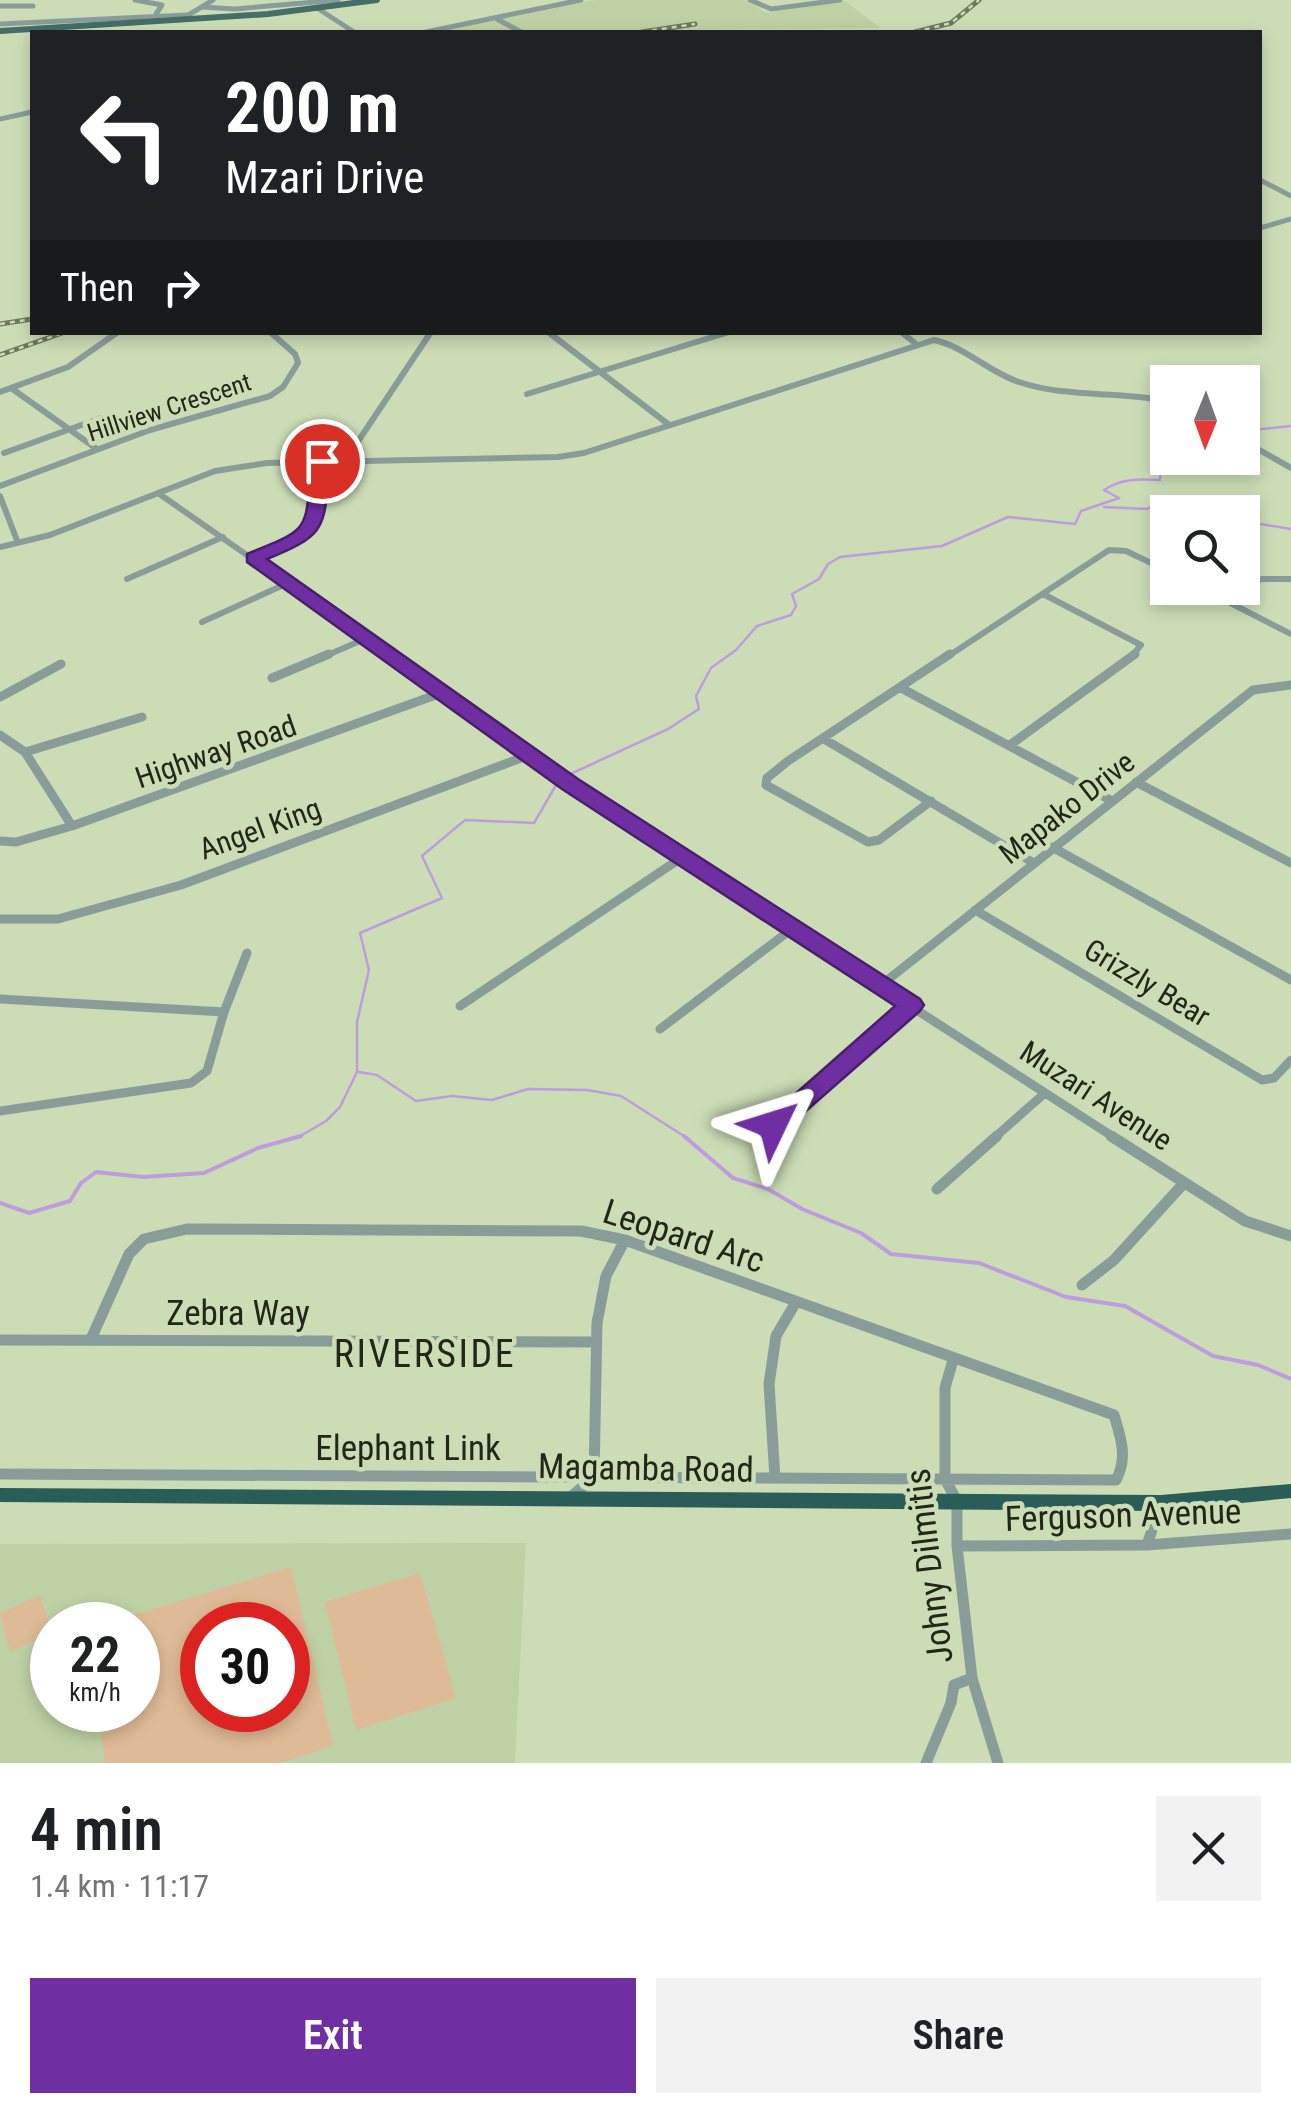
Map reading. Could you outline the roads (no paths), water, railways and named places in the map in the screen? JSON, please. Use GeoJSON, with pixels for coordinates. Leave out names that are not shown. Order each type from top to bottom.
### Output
{"type":"FeatureCollection","features":[{"type":"Feature","properties":{"kind":"highway","name":"Magamba Road"},"geometry":{"type":"LineString","coordinates":[[0,1495],[1161,1502],[1291,1490]]}},
{"type":"Feature","properties":{"kind":"main road"},"geometry":{"type":"LineString","coordinates":[[0,28],[27,23],[317,8],[377,0]]}},
{"type":"Feature","properties":{"kind":"street"},"geometry":{"type":"LineString","coordinates":[[135,0],[162,5],[156,14]]}},
{"type":"Feature","properties":{"kind":"street"},"geometry":{"type":"LineString","coordinates":[[1,4],[34,3],[27,23],[156,14],[185,17],[211,0]]}},
{"type":"Feature","properties":{"kind":"street"},"geometry":{"type":"LineString","coordinates":[[202,7],[235,10],[338,0]]}},
{"type":"Feature","properties":{"kind":"street"},"geometry":{"type":"LineString","coordinates":[[436,30],[581,0]]}},
{"type":"Feature","properties":{"kind":"street"},"geometry":{"type":"LineString","coordinates":[[750,0],[771,9],[840,0]]}},
{"type":"Feature","properties":{"kind":"street"},"geometry":{"type":"LineString","coordinates":[[317,8],[351,30]]}},
{"type":"Feature","properties":{"kind":"street"},"geometry":{"type":"LineString","coordinates":[[494,18],[516,30]]}},
{"type":"Feature","properties":{"kind":"street"},"geometry":{"type":"LineString","coordinates":[[0,120],[30,112]]}},
{"type":"Feature","properties":{"kind":"street"},"geometry":{"type":"LineString","coordinates":[[1262,181],[1291,196]]}},
{"type":"Feature","properties":{"kind":"street"},"geometry":{"type":"LineString","coordinates":[[1262,227],[1291,219]]}},
{"type":"Feature","properties":{"kind":"street"},"geometry":{"type":"LineString","coordinates":[[0,392],[68,367],[114,335]]}},
{"type":"Feature","properties":{"kind":"street","name":"Hillview Crescent"},"geometry":{"type":"LineString","coordinates":[[0,486],[97,449],[270,396],[283,387],[298,363],[295,354],[273,335]]}},
{"type":"Feature","properties":{"kind":"street"},"geometry":{"type":"LineString","coordinates":[[345,461],[429,335]]}},
{"type":"Feature","properties":{"kind":"street"},"geometry":{"type":"LineString","coordinates":[[552,335],[668,424]]}},
{"type":"Feature","properties":{"kind":"street"},"geometry":{"type":"LineString","coordinates":[[527,394],[719,335]]}},
{"type":"Feature","properties":{"kind":"street"},"geometry":{"type":"LineString","coordinates":[[905,335],[914,343]]}},
{"type":"Feature","properties":{"kind":"street"},"geometry":{"type":"LineString","coordinates":[[0,546],[50,535],[215,471],[267,463],[558,457],[584,453],[914,343],[943,341],[1018,382],[1150,398]]}},
{"type":"Feature","properties":{"kind":"street"},"geometry":{"type":"LineString","coordinates":[[10,388],[97,449]]}},
{"type":"Feature","properties":{"kind":"street"},"geometry":{"type":"LineString","coordinates":[[4,453],[101,418]]}},
{"type":"Feature","properties":{"kind":"street"},"geometry":{"type":"LineString","coordinates":[[1260,451],[1289,468]]}},
{"type":"Feature","properties":{"kind":"street"},"geometry":{"type":"LineString","coordinates":[[254,558],[302,538],[312,528],[322,461]]}},
{"type":"Feature","properties":{"kind":"street","name":"Muzari Avenue"},"geometry":{"type":"LineString","coordinates":[[158,493],[680,858],[1245,1221],[1291,1236]]}},
{"type":"Feature","properties":{"kind":"street"},"geometry":{"type":"LineString","coordinates":[[0,496],[18,543]]}},
{"type":"Feature","properties":{"kind":"street"},"geometry":{"type":"LineString","coordinates":[[127,580],[223,538]]}},
{"type":"Feature","properties":{"kind":"street"},"geometry":{"type":"LineString","coordinates":[[931,801],[879,840],[868,842],[766,785],[767,778],[788,761],[1115,549],[1150,564]]}},
{"type":"Feature","properties":{"kind":"street"},"geometry":{"type":"LineString","coordinates":[[1260,580],[1291,579]]}},
{"type":"Feature","properties":{"kind":"street"},"geometry":{"type":"LineString","coordinates":[[202,622],[288,583]]}},
{"type":"Feature","properties":{"kind":"street"},"geometry":{"type":"LineString","coordinates":[[1010,745],[1142,645],[1043,594]]}},
{"type":"Feature","properties":{"kind":"street"},"geometry":{"type":"LineString","coordinates":[[1235,605],[1291,634]]}},
{"type":"Feature","properties":{"kind":"street"},"geometry":{"type":"LineString","coordinates":[[272,678],[367,638]]}},
{"type":"Feature","properties":{"kind":"street"},"geometry":{"type":"LineString","coordinates":[[0,698],[61,664]]}},
{"type":"Feature","properties":{"kind":"street","name":"Mapako Drive"},"geometry":{"type":"LineString","coordinates":[[880,986],[1253,690],[1291,685]]}},
{"type":"Feature","properties":{"kind":"street"},"geometry":{"type":"LineString","coordinates":[[902,688],[1112,801]]}},
{"type":"Feature","properties":{"kind":"street","name":"Highway Road"},"geometry":{"type":"LineString","coordinates":[[0,841],[16,842],[72,826],[444,692]]}},
{"type":"Feature","properties":{"kind":"street"},"geometry":{"type":"LineString","coordinates":[[25,752],[142,717]]}},
{"type":"Feature","properties":{"kind":"street"},"geometry":{"type":"LineString","coordinates":[[0,735],[25,752],[72,826]]}},
{"type":"Feature","properties":{"kind":"street"},"geometry":{"type":"LineString","coordinates":[[824,740],[1032,862]]}},
{"type":"Feature","properties":{"kind":"street","name":"Angel King"},"geometry":{"type":"LineString","coordinates":[[0,919],[58,919],[181,885],[529,754]]}},
{"type":"Feature","properties":{"kind":"street"},"geometry":{"type":"LineString","coordinates":[[1136,782],[1291,863]]}},
{"type":"Feature","properties":{"kind":"street"},"geometry":{"type":"LineString","coordinates":[[1052,847],[1291,980]]}},
{"type":"Feature","properties":{"kind":"street"},"geometry":{"type":"LineString","coordinates":[[460,1006],[680,858]]}},
{"type":"Feature","properties":{"kind":"street","name":"Grizzly Bear"},"geometry":{"type":"LineString","coordinates":[[975,910],[1262,1080],[1274,1078],[1291,1060]]}},
{"type":"Feature","properties":{"kind":"street"},"geometry":{"type":"LineString","coordinates":[[660,1029],[793,928]]}},
{"type":"Feature","properties":{"kind":"street"},"geometry":{"type":"LineString","coordinates":[[0,1111],[192,1082],[207,1070],[247,953]]}},
{"type":"Feature","properties":{"kind":"street"},"geometry":{"type":"LineString","coordinates":[[0,999],[224,1012]]}},
{"type":"Feature","properties":{"kind":"street"},"geometry":{"type":"LineString","coordinates":[[773,1125],[912,1005]]}},
{"type":"Feature","properties":{"kind":"street"},"geometry":{"type":"LineString","coordinates":[[937,1189],[1044,1094]]}},
{"type":"Feature","properties":{"kind":"street"},"geometry":{"type":"LineString","coordinates":[[1082,1285],[1114,1260],[1184,1183]]}},
{"type":"Feature","properties":{"kind":"street","name":"Leopard Arc"},"geometry":{"type":"LineString","coordinates":[[91,1339],[128,1254],[144,1239],[187,1229],[581,1231],[624,1240],[1114,1415],[1123,1443],[1124,1469],[1116,1480]]}},
{"type":"Feature","properties":{"kind":"street"},"geometry":{"type":"LineString","coordinates":[[572,1496],[594,1477],[596,1342],[606,1276],[624,1240]]}},
{"type":"Feature","properties":{"kind":"street"},"geometry":{"type":"LineString","coordinates":[[774,1478],[770,1384],[776,1336],[796,1302]]}},
{"type":"Feature","properties":{"kind":"street","name":"Zebra Way"},"geometry":{"type":"LineString","coordinates":[[0,1340],[596,1342]]}},
{"type":"Feature","properties":{"kind":"street","name":"Johny Dilmitis"},"geometry":{"type":"LineString","coordinates":[[953,1360],[944,1388],[946,1479],[956,1501],[957,1546],[972,1678],[998,1763]]}},
{"type":"Feature","properties":{"kind":"street","name":"Elephant Link"},"geometry":{"type":"LineString","coordinates":[[0,1474],[1116,1480]]}},
{"type":"Feature","properties":{"kind":"street"},"geometry":{"type":"LineString","coordinates":[[1147,1545],[1161,1502]]}},
{"type":"Feature","properties":{"kind":"street","name":"Ferguson Avenue"},"geometry":{"type":"LineString","coordinates":[[957,1546],[1147,1545],[1291,1534]]}},
{"type":"Feature","properties":{"kind":"street"},"geometry":{"type":"LineString","coordinates":[[926,1763],[951,1703],[954,1685],[972,1678]]}},
{"type":"Feature","properties":{"kind":"waterway"},"geometry":{"type":"LineString","coordinates":[[1260,429],[1291,426]]}},
{"type":"Feature","properties":{"kind":"waterway"},"geometry":{"type":"LineString","coordinates":[[566,776],[668,729],[699,709],[696,696],[711,668],[736,650],[757,626],[791,615],[796,606],[792,594],[819,579],[828,564],[840,557],[942,546],[1008,517],[1075,524],[1081,511],[1119,498],[1104,490],[1110,486],[1131,480],[1160,480],[1160,475]]}},
{"type":"Feature","properties":{"kind":"waterway"},"geometry":{"type":"LineString","coordinates":[[1104,507],[1150,507]]}},
{"type":"Feature","properties":{"kind":"waterway"},"geometry":{"type":"LineString","coordinates":[[1260,524],[1291,529]]}},
{"type":"Feature","properties":{"kind":"waterway"},"geometry":{"type":"LineString","coordinates":[[300,1136],[326,1121],[340,1107],[357,1072],[357,1022],[369,970],[360,933],[442,898],[422,856],[465,820],[534,823],[559,780]]}},
{"type":"Feature","properties":{"kind":"waterway"},"geometry":{"type":"LineString","coordinates":[[359,1072],[377,1075],[416,1101],[452,1096],[492,1100],[528,1089],[587,1090],[621,1096],[684,1136]]}},
{"type":"Feature","properties":{"kind":"waterway"},"geometry":{"type":"LineString","coordinates":[[0,1203],[29,1213],[70,1201],[81,1183],[96,1172],[143,1177],[204,1173],[258,1148],[300,1136]]}},
{"type":"Feature","properties":{"kind":"waterway"},"geometry":{"type":"LineString","coordinates":[[684,1136],[733,1178],[768,1189],[802,1209],[861,1233],[891,1254],[979,1263],[1066,1297],[1125,1306],[1213,1356],[1258,1365],[1291,1379]]}},
{"type":"Feature","properties":{"kind":"railway"},"geometry":{"type":"LineString","coordinates":[[923,30],[951,23],[979,0]]}},
{"type":"Feature","properties":{"kind":"railway"},"geometry":{"type":"LineString","coordinates":[[655,30],[695,24]]}},
{"type":"Feature","properties":{"kind":"railway"},"geometry":{"type":"LineString","coordinates":[[0,324],[30,319]]}},
{"type":"Feature","properties":{"kind":"railway"},"geometry":{"type":"LineString","coordinates":[[0,355],[57,335]]}},
{"type":"Feature","properties":{"kind":"district","name":"RIVERSIDE"},"geometry":{"type":"Point","coordinates":[425,1354]}}]}
